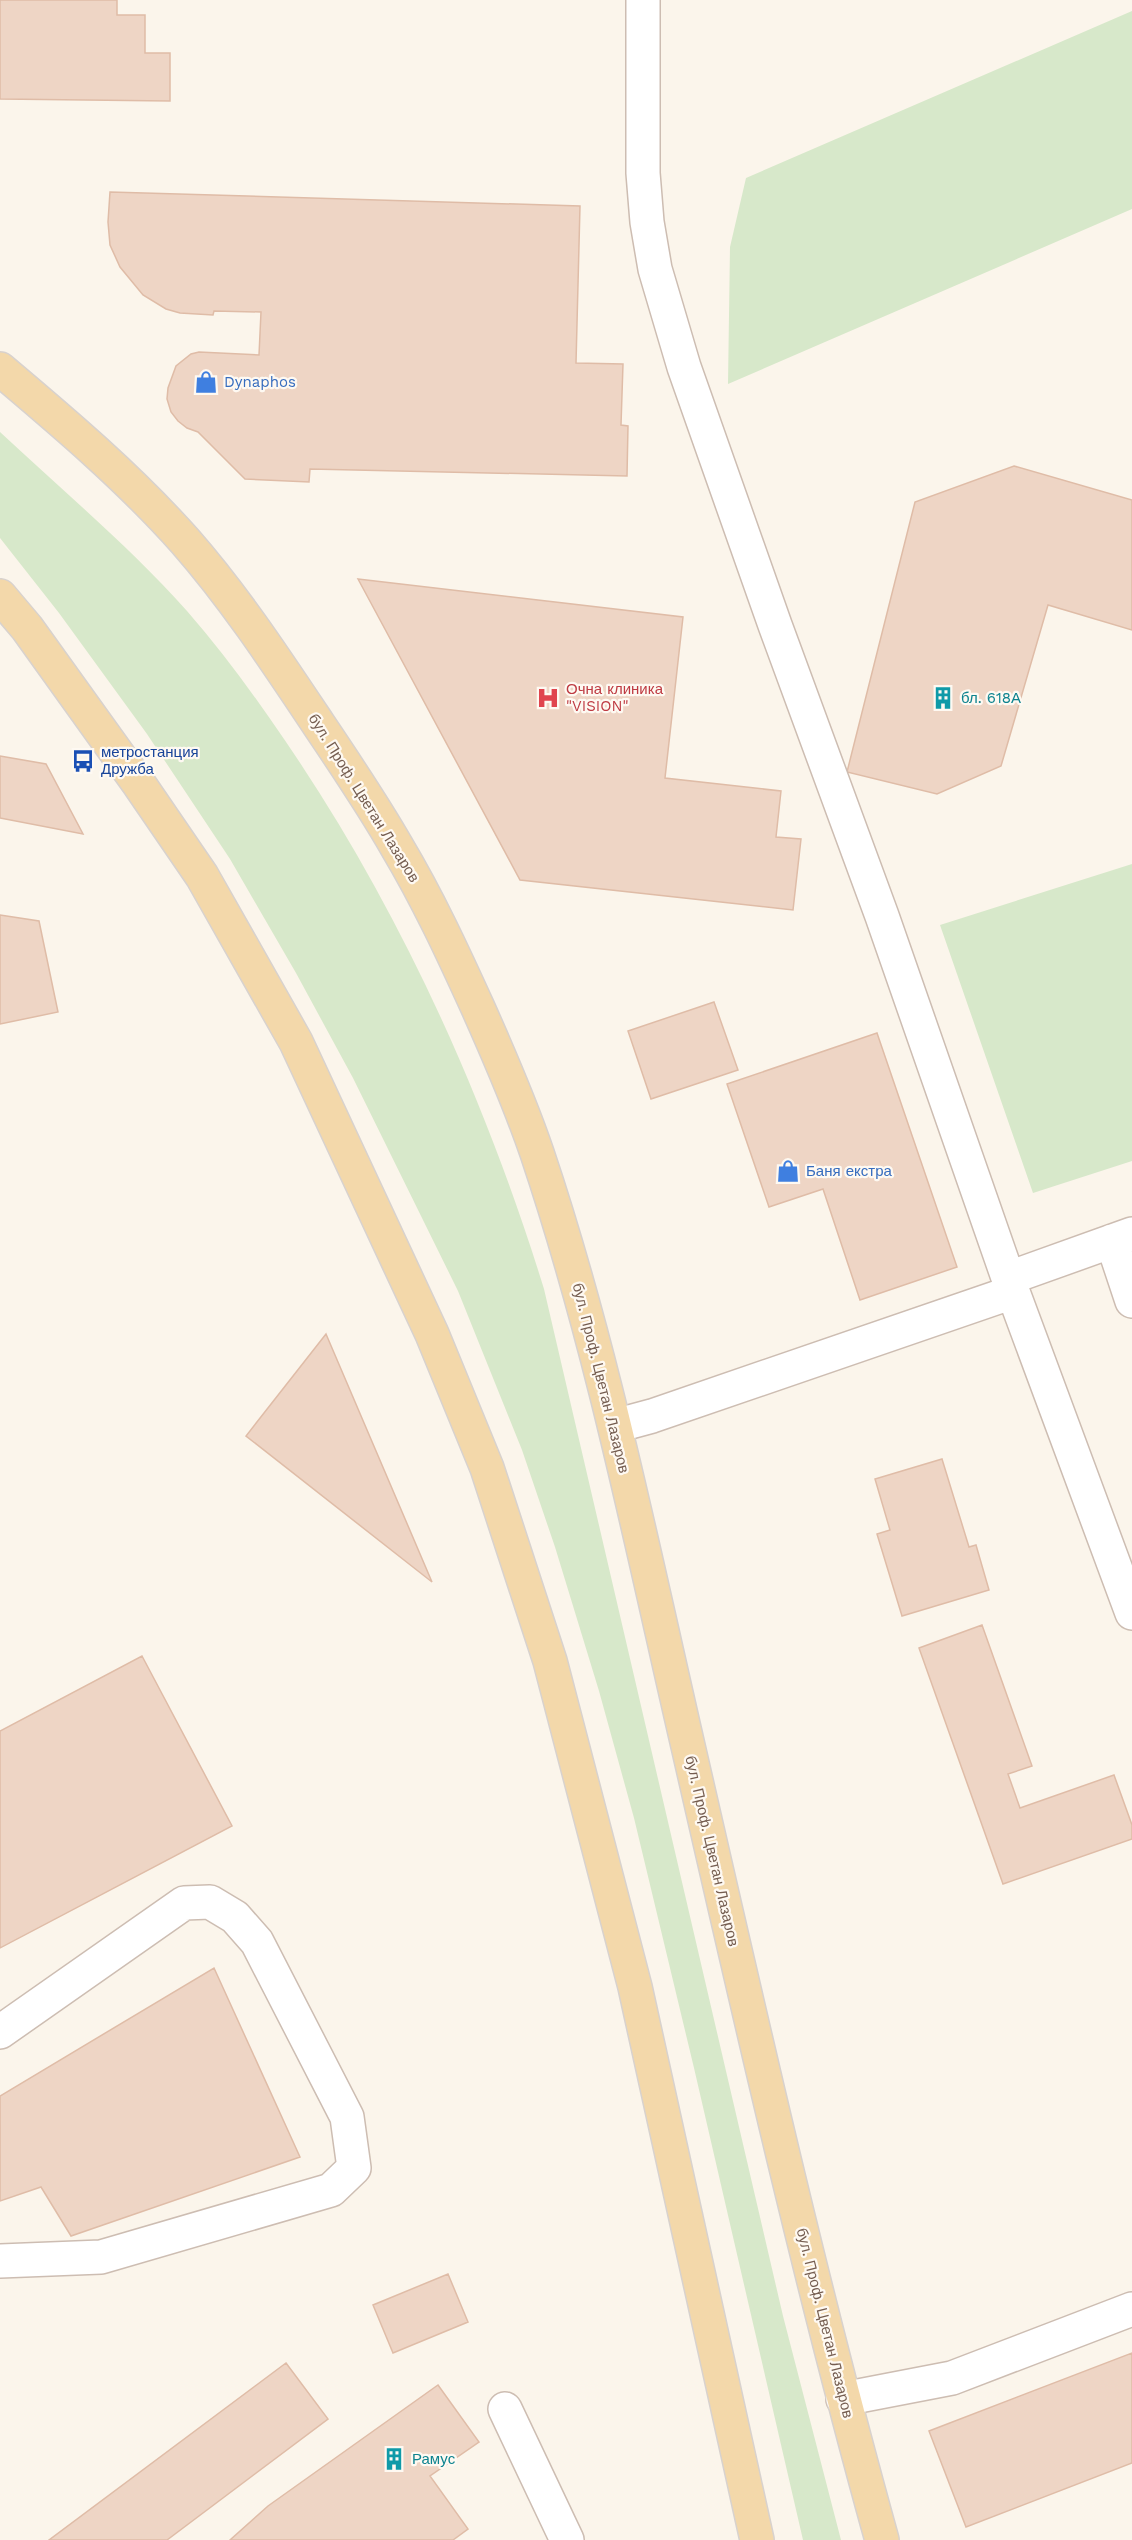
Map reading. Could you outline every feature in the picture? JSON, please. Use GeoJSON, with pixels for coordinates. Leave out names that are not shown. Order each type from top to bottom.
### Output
{"type":"FeatureCollection","features":[{"type":"Feature","properties":{"kind":"main road","name":"бул. Проф. Цветан Лазаров"},"geometry":{"type":"LineString","coordinates":[[0,369],[64,422],[182,538],[231,597],[274,657],[397,846],[444,933],[499,1056],[535,1148],[574,1271],[615,1426],[726,1915],[843,2399],[882,2540]]}},
{"type":"Feature","properties":{"kind":"main road"},"geometry":{"type":"LineString","coordinates":[[0,596],[55,667],[202,876],[290,1031],[432,1334],[487,1468],[550,1661],[635,1987],[757,2540]]}},
{"type":"Feature","properties":{"kind":"lane"},"geometry":{"type":"LineString","coordinates":[[644,0],[643,173],[647,222],[655,269],[684,367],[775,625],[886,927],[1011,1285],[1130,1599]]}},
{"type":"Feature","properties":{"kind":"lane"},"geometry":{"type":"LineString","coordinates":[[615,1426],[663,1412],[1011,1285],[1122,1238],[1132,1301]]}},
{"type":"Feature","properties":{"kind":"lane"},"geometry":{"type":"LineString","coordinates":[[0,2032],[184,1903],[210,1902],[236,1917],[257,1942],[347,2117],[354,2168],[331,2190],[101,2257],[0,2260]]}},
{"type":"Feature","properties":{"kind":"lane"},"geometry":{"type":"LineString","coordinates":[[843,2399],[952,2378],[1132,2309]]}},
{"type":"Feature","properties":{"kind":"lane"},"geometry":{"type":"LineString","coordinates":[[505,2409],[567,2540]]}},
{"type":"Feature","properties":{"kind":"green space"},"geometry":{"type":"Polygon","coordinates":[[[1132,11],[1132,209],[728,384],[730,247],[746,178],[1132,11]]]}},
{"type":"Feature","properties":{"kind":"green space"},"geometry":{"type":"Polygon","coordinates":[[[0,432],[165,587],[237,673],[326,803],[365,869],[435,1004],[466,1074],[494,1145],[544,1289],[783,2316],[841,2540],[803,2540],[634,1818],[599,1691],[555,1547],[522,1450],[458,1291],[353,1078],[296,973],[230,859],[147,734],[59,613],[0,538],[0,432]]]}},
{"type":"Feature","properties":{"kind":"green space"},"geometry":{"type":"Polygon","coordinates":[[[1132,864],[1132,1161],[1033,1193],[940,925],[1132,864]]]}},
{"type":"Feature","properties":{"kind":"building"},"geometry":{"type":"Polygon","coordinates":[[[0,0],[117,0],[117,15],[145,15],[145,53],[170,53],[170,101],[0,99],[0,0]]]}},
{"type":"Feature","properties":{"kind":"building"},"geometry":{"type":"Polygon","coordinates":[[[110,192],[580,206],[576,363],[623,364],[621,425],[628,426],[627,476],[310,469],[309,482],[245,479],[198,432],[178,421],[171,412],[167,399],[168,388],[176,366],[191,354],[199,352],[259,355],[261,312],[214,311],[213,315],[180,313],[166,309],[143,295],[120,267],[110,245],[108,222],[110,192]]]}},
{"type":"Feature","properties":{"kind":"building","name":"бл. 618А"},"geometry":{"type":"Polygon","coordinates":[[[1014,466],[1132,500],[1132,630],[1048,605],[1001,766],[937,794],[847,772],[915,502],[1014,466]]]}},
{"type":"Feature","properties":{"kind":"building","name":"Очна клиника \"VISION\""},"geometry":{"type":"Polygon","coordinates":[[[358,579],[683,617],[665,778],[781,791],[776,837],[801,839],[793,910],[520,880],[358,579]]]}},
{"type":"Feature","properties":{"kind":"building"},"geometry":{"type":"Polygon","coordinates":[[[0,756],[46,764],[83,834],[0,818],[0,756]]]}},
{"type":"Feature","properties":{"kind":"building"},"geometry":{"type":"Polygon","coordinates":[[[0,915],[39,921],[58,1012],[0,1024],[0,915]]]}},
{"type":"Feature","properties":{"kind":"building"},"geometry":{"type":"Polygon","coordinates":[[[714,1002],[738,1070],[651,1099],[628,1031],[714,1002]]]}},
{"type":"Feature","properties":{"kind":"building"},"geometry":{"type":"Polygon","coordinates":[[[877,1033],[957,1267],[860,1300],[823,1189],[769,1207],[727,1084],[877,1033]]]}},
{"type":"Feature","properties":{"kind":"building"},"geometry":{"type":"Polygon","coordinates":[[[326,1334],[432,1582],[246,1436],[326,1334]]]}},
{"type":"Feature","properties":{"kind":"building"},"geometry":{"type":"Polygon","coordinates":[[[942,1459],[969,1547],[976,1545],[989,1590],[902,1616],[877,1534],[890,1530],[875,1479],[942,1459]]]}},
{"type":"Feature","properties":{"kind":"building"},"geometry":{"type":"Polygon","coordinates":[[[982,1625],[1032,1766],[1008,1774],[1020,1808],[1114,1775],[1132,1825],[1132,1839],[1003,1884],[919,1648],[982,1625]]]}},
{"type":"Feature","properties":{"kind":"building"},"geometry":{"type":"Polygon","coordinates":[[[142,1656],[232,1826],[0,1948],[0,1731],[142,1656]]]}},
{"type":"Feature","properties":{"kind":"building"},"geometry":{"type":"Polygon","coordinates":[[[214,1968],[300,2157],[71,2236],[41,2187],[0,2201],[0,2096],[214,1968]]]}},
{"type":"Feature","properties":{"kind":"building"},"geometry":{"type":"Polygon","coordinates":[[[448,2274],[468,2322],[393,2353],[373,2305],[448,2274]]]}},
{"type":"Feature","properties":{"kind":"building"},"geometry":{"type":"Polygon","coordinates":[[[1132,2353],[1132,2463],[966,2527],[929,2431],[1132,2353]]]}},
{"type":"Feature","properties":{"kind":"building"},"geometry":{"type":"Polygon","coordinates":[[[286,2363],[328,2419],[167,2540],[49,2540],[286,2363]]]}},
{"type":"Feature","properties":{"kind":"building","name":"Рамус"},"geometry":{"type":"Polygon","coordinates":[[[438,2385],[479,2442],[430,2476],[468,2529],[453,2540],[230,2540],[268,2506],[438,2385]]]}},
{"type":"Feature","properties":{"kind":"place","name":"Dynaphos"},"geometry":{"type":"Point","coordinates":[206,382]}},
{"type":"Feature","properties":{"kind":"place","name":"Очна клиника \"VISION\""},"geometry":{"type":"Point","coordinates":[548,698]}},
{"type":"Feature","properties":{"kind":"place","name":"бл. 618А"},"geometry":{"type":"Point","coordinates":[943,698]}},
{"type":"Feature","properties":{"kind":"place","name":"метростанция Дружба"},"geometry":{"type":"Point","coordinates":[83,761]}},
{"type":"Feature","properties":{"kind":"place","name":"Баня екстра"},"geometry":{"type":"Point","coordinates":[788,1171]}},
{"type":"Feature","properties":{"kind":"place","name":"Рамус"},"geometry":{"type":"Point","coordinates":[394,2459]}}]}
